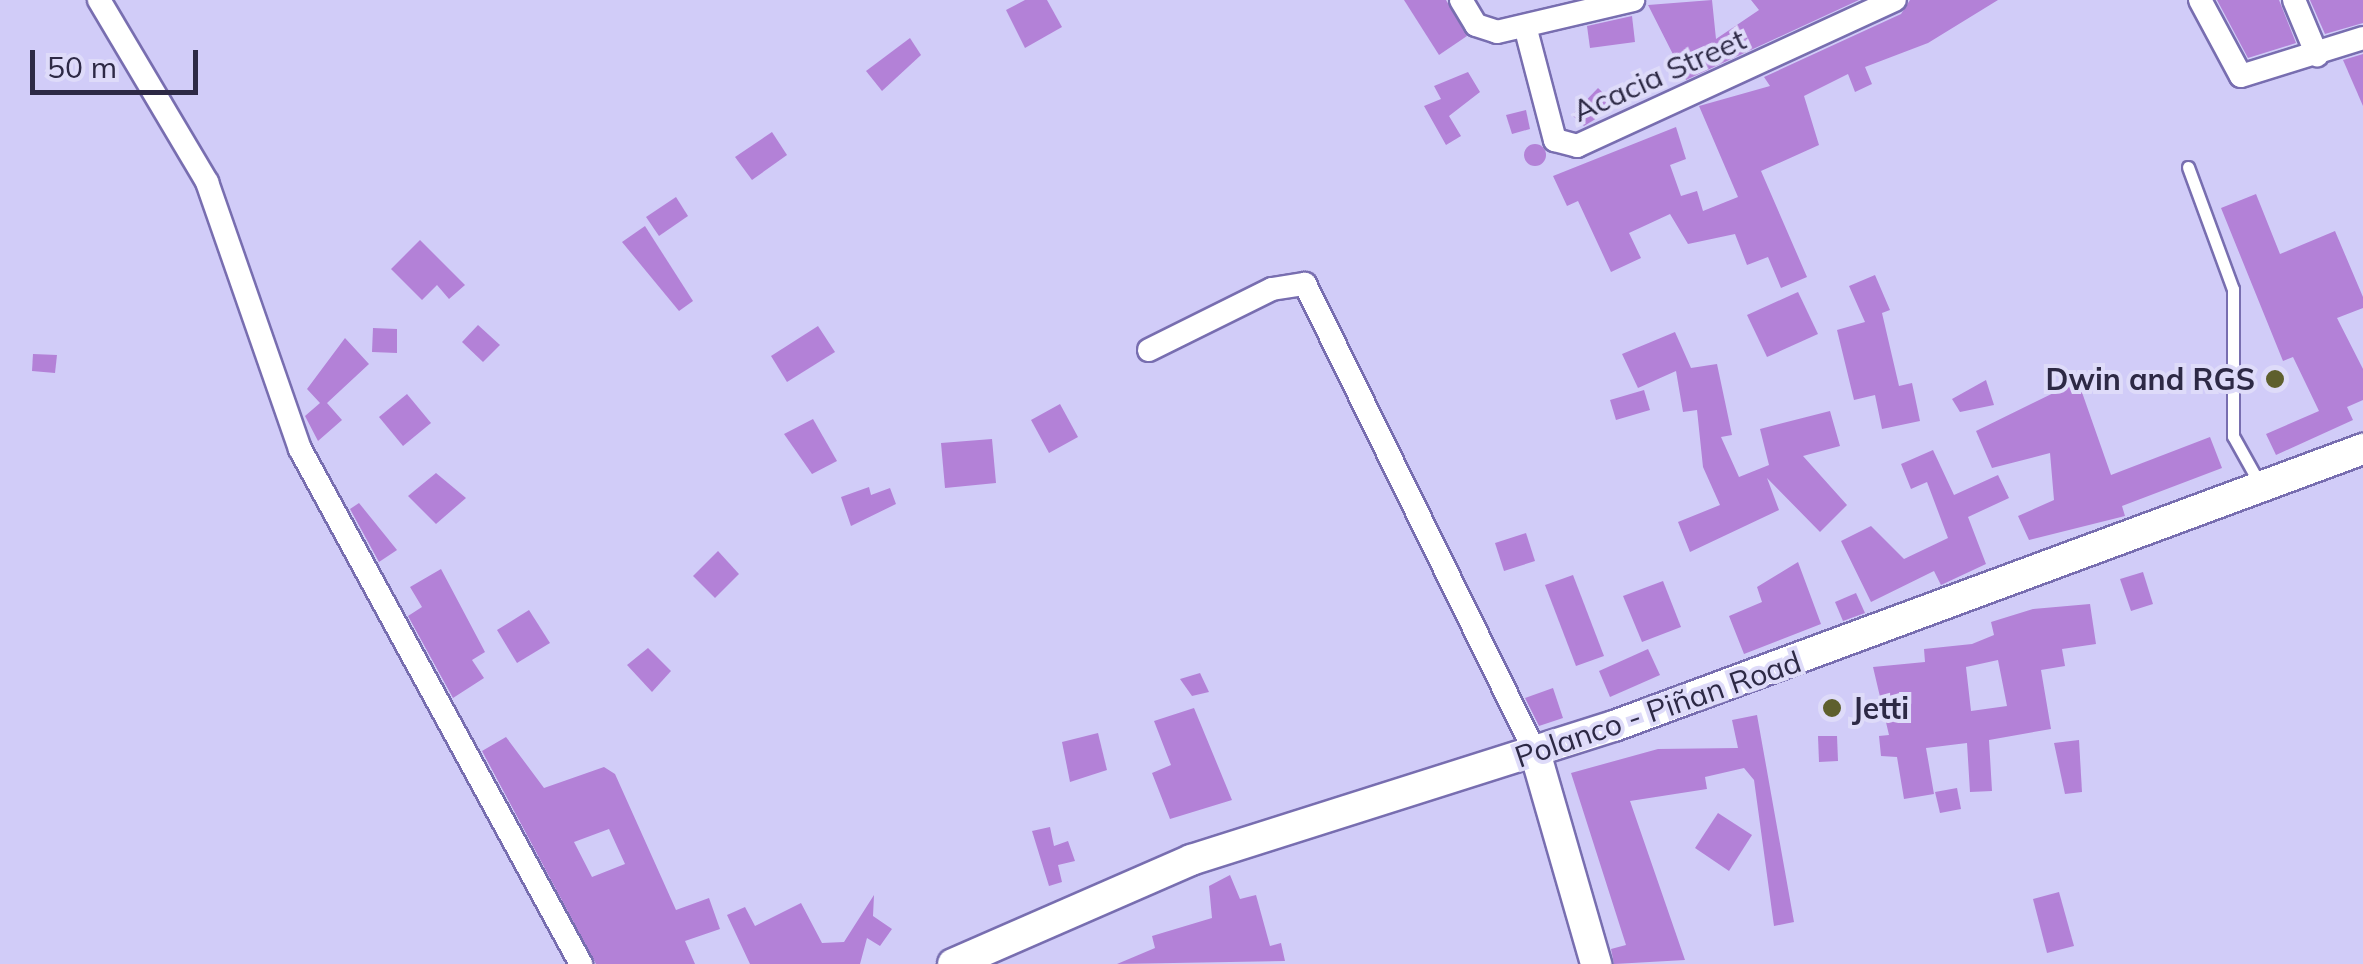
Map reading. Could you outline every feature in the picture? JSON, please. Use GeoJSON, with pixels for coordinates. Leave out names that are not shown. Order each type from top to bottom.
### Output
{"type":"FeatureCollection","features":[{"type":"Feature","properties":{"kind":"main road","name":"Polanco - Piñan Road"},"geometry":{"type":"LineString","coordinates":[[953,964],[1192,860],[1535,752],[2263,490],[2363,448]]}},
{"type":"Feature","properties":{"kind":"main road"},"geometry":{"type":"LineString","coordinates":[[1535,752],[1596,964]]}},
{"type":"Feature","properties":{"kind":"street"},"geometry":{"type":"LineString","coordinates":[[99,0],[208,182],[300,449],[581,964]]}},
{"type":"Feature","properties":{"kind":"street"},"geometry":{"type":"LineString","coordinates":[[1461,0],[1482,28],[1525,26],[1633,0]]}},
{"type":"Feature","properties":{"kind":"street","name":"Acacia Street"},"geometry":{"type":"LineString","coordinates":[[1525,26],[1555,140],[1577,146],[1641,121],[1895,0]]}},
{"type":"Feature","properties":{"kind":"street"},"geometry":{"type":"LineString","coordinates":[[2200,0],[2241,76],[2363,38]]}},
{"type":"Feature","properties":{"kind":"street"},"geometry":{"type":"LineString","coordinates":[[2294,0],[2316,55]]}},
{"type":"Feature","properties":{"kind":"street"},"geometry":{"type":"LineString","coordinates":[[1149,350],[1272,290],[1304,284],[1535,752]]}},
{"type":"Feature","properties":{"kind":"lane"},"geometry":{"type":"LineString","coordinates":[[2188,167],[2233,289],[2233,436],[2263,490]]}},
{"type":"Feature","properties":{"kind":"building"},"geometry":{"type":"Polygon","coordinates":[[[1025,0],[1047,0],[1062,27],[1025,48],[1006,10],[1025,0]]]}},
{"type":"Feature","properties":{"kind":"building"},"geometry":{"type":"Polygon","coordinates":[[[1404,0],[1446,0],[1467,36],[1439,55],[1404,0]]]}},
{"type":"Feature","properties":{"kind":"building"},"geometry":{"type":"Polygon","coordinates":[[[1712,0],[1716,39],[1759,10],[1751,0],[1859,0],[1686,80],[1648,5],[1712,0]]]}},
{"type":"Feature","properties":{"kind":"building"},"geometry":{"type":"Polygon","coordinates":[[[1910,0],[1998,0],[1928,43],[1865,67],[1872,84],[1855,92],[1848,74],[1804,96],[1819,145],[1761,171],[1807,277],[1781,288],[1768,257],[1747,265],[1735,234],[1688,244],[1670,214],[1629,233],[1641,258],[1611,272],[1578,201],[1567,206],[1553,176],[1676,127],[1686,159],[1670,165],[1681,196],[1697,191],[1703,211],[1738,197],[1699,106],[1770,86],[1764,77],[1901,14],[1910,0]]]}},
{"type":"Feature","properties":{"kind":"building"},"geometry":{"type":"Polygon","coordinates":[[[2217,0],[2279,0],[2296,43],[2248,58],[2217,0]]]}},
{"type":"Feature","properties":{"kind":"building"},"geometry":{"type":"Polygon","coordinates":[[[2310,0],[2363,0],[2363,23],[2325,34],[2310,0]]]}},
{"type":"Feature","properties":{"kind":"building"},"geometry":{"type":"Polygon","coordinates":[[[1632,16],[1635,42],[1590,48],[1587,26],[1632,16]]]}},
{"type":"Feature","properties":{"kind":"building"},"geometry":{"type":"Polygon","coordinates":[[[910,38],[921,55],[882,91],[866,71],[910,38]]]}},
{"type":"Feature","properties":{"kind":"building"},"geometry":{"type":"Polygon","coordinates":[[[2363,54],[2363,106],[2343,60],[2363,54]]]}},
{"type":"Feature","properties":{"kind":"building"},"geometry":{"type":"Polygon","coordinates":[[[1468,72],[1480,92],[1449,116],[1461,136],[1446,145],[1424,106],[1441,99],[1434,86],[1468,72]]]}},
{"type":"Feature","properties":{"kind":"building"},"geometry":{"type":"Polygon","coordinates":[[[1598,88],[1617,106],[1584,126],[1572,115],[1598,88]]]}},
{"type":"Feature","properties":{"kind":"building"},"geometry":{"type":"Polygon","coordinates":[[[1526,110],[1530,129],[1512,134],[1506,115],[1526,110]]]}},
{"type":"Feature","properties":{"kind":"building"},"geometry":{"type":"Polygon","coordinates":[[[772,132],[787,155],[752,180],[735,157],[772,132]]]}},
{"type":"Feature","properties":{"kind":"building"},"geometry":{"type":"Polygon","coordinates":[[[1535,144],[1543,147],[1543,163],[1535,166],[1527,163],[1524,155],[1527,147],[1535,144]]]}},
{"type":"Feature","properties":{"kind":"building"},"geometry":{"type":"Polygon","coordinates":[[[2256,194],[2280,254],[2335,231],[2363,297],[2363,308],[2337,318],[2363,369],[2363,400],[2347,407],[2353,420],[2276,455],[2266,434],[2319,411],[2293,357],[2283,361],[2221,208],[2256,194]]]}},
{"type":"Feature","properties":{"kind":"building"},"geometry":{"type":"Polygon","coordinates":[[[676,197],[688,216],[659,236],[646,217],[676,197]]]}},
{"type":"Feature","properties":{"kind":"building"},"geometry":{"type":"Polygon","coordinates":[[[645,226],[693,301],[679,311],[622,242],[645,226]]]}},
{"type":"Feature","properties":{"kind":"building"},"geometry":{"type":"Polygon","coordinates":[[[420,240],[465,285],[449,299],[437,285],[422,300],[391,269],[420,240]]]}},
{"type":"Feature","properties":{"kind":"building"},"geometry":{"type":"Polygon","coordinates":[[[1875,275],[1890,310],[1882,313],[1899,386],[1912,383],[1920,421],[1882,429],[1875,395],[1854,400],[1837,330],[1865,322],[1849,286],[1875,275]]]}},
{"type":"Feature","properties":{"kind":"building"},"geometry":{"type":"Polygon","coordinates":[[[1798,292],[1818,334],[1767,357],[1747,315],[1798,292]]]}},
{"type":"Feature","properties":{"kind":"building"},"geometry":{"type":"Polygon","coordinates":[[[478,325],[500,345],[483,362],[462,342],[478,325]]]}},
{"type":"Feature","properties":{"kind":"building"},"geometry":{"type":"Polygon","coordinates":[[[818,326],[835,352],[787,382],[771,356],[818,326]]]}},
{"type":"Feature","properties":{"kind":"building"},"geometry":{"type":"Polygon","coordinates":[[[373,328],[397,329],[397,353],[372,352],[373,328]]]}},
{"type":"Feature","properties":{"kind":"building"},"geometry":{"type":"Polygon","coordinates":[[[1675,332],[1691,368],[1717,364],[1732,435],[1721,437],[1739,477],[1769,465],[1760,429],[1830,411],[1840,446],[1803,456],[1847,505],[1820,532],[1767,478],[1779,510],[1690,552],[1678,522],[1720,505],[1703,467],[1697,410],[1683,412],[1676,371],[1638,388],[1622,354],[1675,332]]]}},
{"type":"Feature","properties":{"kind":"building"},"geometry":{"type":"Polygon","coordinates":[[[345,338],[369,364],[327,403],[342,420],[318,441],[305,416],[320,403],[307,389],[345,338]]]}},
{"type":"Feature","properties":{"kind":"building"},"geometry":{"type":"Polygon","coordinates":[[[33,354],[57,355],[55,373],[32,371],[33,354]]]}},
{"type":"Feature","properties":{"kind":"building"},"geometry":{"type":"Polygon","coordinates":[[[1986,380],[1994,405],[1960,412],[1952,399],[1986,380]]]}},
{"type":"Feature","properties":{"kind":"building"},"geometry":{"type":"Polygon","coordinates":[[[2078,381],[2111,475],[2210,437],[2222,468],[2122,506],[2125,516],[2029,540],[2018,516],[2054,500],[2050,453],[1992,468],[1976,431],[2078,381]]]}},
{"type":"Feature","properties":{"kind":"building"},"geometry":{"type":"Polygon","coordinates":[[[1644,390],[1650,410],[1616,420],[1610,400],[1644,390]]]}},
{"type":"Feature","properties":{"kind":"building"},"geometry":{"type":"Polygon","coordinates":[[[407,394],[431,423],[403,446],[379,417],[407,394]]]}},
{"type":"Feature","properties":{"kind":"building"},"geometry":{"type":"Polygon","coordinates":[[[1060,404],[1078,437],[1049,453],[1031,420],[1060,404]]]}},
{"type":"Feature","properties":{"kind":"building"},"geometry":{"type":"Polygon","coordinates":[[[813,419],[837,461],[812,474],[784,434],[813,419]]]}},
{"type":"Feature","properties":{"kind":"building"},"geometry":{"type":"Polygon","coordinates":[[[992,439],[996,483],[945,488],[941,443],[992,439]]]}},
{"type":"Feature","properties":{"kind":"building"},"geometry":{"type":"Polygon","coordinates":[[[1933,450],[1954,495],[1998,475],[2009,498],[1968,517],[1986,564],[1941,585],[1934,571],[1871,602],[1841,541],[1871,526],[1904,559],[1948,538],[1927,482],[1911,489],[1901,464],[1933,450]]]}},
{"type":"Feature","properties":{"kind":"building"},"geometry":{"type":"Polygon","coordinates":[[[436,473],[466,498],[436,524],[408,496],[436,473]]]}},
{"type":"Feature","properties":{"kind":"building"},"geometry":{"type":"Polygon","coordinates":[[[869,487],[871,495],[890,488],[896,504],[851,526],[841,497],[869,487]]]}},
{"type":"Feature","properties":{"kind":"building"},"geometry":{"type":"Polygon","coordinates":[[[359,503],[397,550],[379,562],[350,509],[359,503]]]}},
{"type":"Feature","properties":{"kind":"building"},"geometry":{"type":"Polygon","coordinates":[[[1526,533],[1535,561],[1504,571],[1495,543],[1526,533]]]}},
{"type":"Feature","properties":{"kind":"building"},"geometry":{"type":"Polygon","coordinates":[[[718,551],[739,574],[715,598],[693,576],[718,551]]]}},
{"type":"Feature","properties":{"kind":"building"},"geometry":{"type":"Polygon","coordinates":[[[1798,562],[1821,624],[1744,654],[1729,616],[1762,602],[1757,587],[1798,562]]]}},
{"type":"Feature","properties":{"kind":"building"},"geometry":{"type":"Polygon","coordinates":[[[441,569],[485,652],[472,660],[484,678],[453,698],[408,616],[422,607],[410,587],[441,569]]]}},
{"type":"Feature","properties":{"kind":"building"},"geometry":{"type":"Polygon","coordinates":[[[2143,572],[2153,604],[2131,611],[2120,579],[2143,572]]]}},
{"type":"Feature","properties":{"kind":"building"},"geometry":{"type":"Polygon","coordinates":[[[1573,575],[1604,656],[1576,666],[1545,585],[1573,575]]]}},
{"type":"Feature","properties":{"kind":"building"},"geometry":{"type":"Polygon","coordinates":[[[1663,581],[1681,627],[1642,642],[1623,596],[1663,581]]]}},
{"type":"Feature","properties":{"kind":"building"},"geometry":{"type":"Polygon","coordinates":[[[1856,593],[1865,613],[1843,621],[1835,602],[1856,593]]]}},
{"type":"Feature","properties":{"kind":"building"},"geometry":{"type":"Polygon","coordinates":[[[2090,604],[2096,644],[2062,649],[2065,666],[2041,670],[2051,729],[1989,740],[1992,791],[1970,792],[1967,743],[1926,748],[1934,794],[1904,799],[1897,757],[1881,756],[1879,736],[1889,735],[1873,667],[1925,662],[1924,649],[1972,644],[1994,635],[1991,622],[2033,609],[2090,604]],[[1998,660],[1966,667],[1971,711],[2007,706],[1998,660]]]}},
{"type":"Feature","properties":{"kind":"building"},"geometry":{"type":"Polygon","coordinates":[[[529,610],[550,643],[517,663],[497,630],[529,610]]]}},
{"type":"Feature","properties":{"kind":"building"},"geometry":{"type":"Polygon","coordinates":[[[648,648],[671,671],[652,692],[627,665],[648,648]]]}},
{"type":"Feature","properties":{"kind":"building"},"geometry":{"type":"Polygon","coordinates":[[[1648,649],[1660,675],[1610,697],[1599,671],[1648,649]]]}},
{"type":"Feature","properties":{"kind":"building"},"geometry":{"type":"Polygon","coordinates":[[[1200,673],[1209,692],[1192,696],[1180,679],[1200,673]]]}},
{"type":"Feature","properties":{"kind":"building"},"geometry":{"type":"Polygon","coordinates":[[[1553,688],[1563,718],[1539,726],[1525,698],[1553,688]]]}},
{"type":"Feature","properties":{"kind":"building"},"geometry":{"type":"Polygon","coordinates":[[[1194,708],[1232,800],[1170,819],[1152,773],[1171,765],[1154,721],[1194,708]]]}},
{"type":"Feature","properties":{"kind":"building"},"geometry":{"type":"Polygon","coordinates":[[[1757,715],[1794,922],[1774,926],[1754,780],[1744,768],[1705,777],[1707,789],[1630,801],[1685,960],[1614,964],[1611,949],[1626,945],[1571,773],[1658,749],[1738,748],[1732,720],[1757,715]]]}},
{"type":"Feature","properties":{"kind":"building"},"geometry":{"type":"Polygon","coordinates":[[[1098,733],[1107,770],[1070,782],[1062,742],[1098,733]]]}},
{"type":"Feature","properties":{"kind":"building"},"geometry":{"type":"Polygon","coordinates":[[[1818,736],[1837,736],[1838,761],[1819,762],[1818,736]]]}},
{"type":"Feature","properties":{"kind":"building"},"geometry":{"type":"Polygon","coordinates":[[[506,737],[544,788],[604,767],[615,774],[676,910],[709,898],[720,929],[685,941],[695,964],[596,964],[482,751],[506,737]],[[609,829],[574,842],[592,877],[625,864],[609,829]]]}},
{"type":"Feature","properties":{"kind":"building"},"geometry":{"type":"Polygon","coordinates":[[[2079,740],[2082,792],[2065,794],[2054,743],[2079,740]]]}},
{"type":"Feature","properties":{"kind":"building"},"geometry":{"type":"Polygon","coordinates":[[[1957,788],[1961,809],[1940,813],[1935,792],[1957,788]]]}},
{"type":"Feature","properties":{"kind":"building"},"geometry":{"type":"Polygon","coordinates":[[[1718,813],[1752,835],[1729,871],[1695,848],[1718,813]]]}},
{"type":"Feature","properties":{"kind":"building"},"geometry":{"type":"Polygon","coordinates":[[[1050,827],[1054,846],[1068,841],[1075,861],[1058,865],[1062,882],[1049,886],[1032,831],[1050,827]]]}},
{"type":"Feature","properties":{"kind":"building"},"geometry":{"type":"Polygon","coordinates":[[[1230,875],[1240,899],[1256,895],[1270,946],[1281,943],[1285,961],[1117,964],[1155,948],[1152,936],[1212,918],[1209,886],[1230,875]]]}},
{"type":"Feature","properties":{"kind":"building"},"geometry":{"type":"Polygon","coordinates":[[[2059,892],[2074,946],[2047,953],[2033,899],[2059,892]]]}},
{"type":"Feature","properties":{"kind":"building"},"geometry":{"type":"Polygon","coordinates":[[[874,895],[873,916],[892,929],[880,946],[867,938],[860,964],[750,964],[727,915],[745,907],[755,926],[801,903],[822,943],[844,942],[874,895]]]}},
{"type":"Feature","properties":{"kind":"place","name":"Dwin and RGS"},"geometry":{"type":"Point","coordinates":[2275,379]}},
{"type":"Feature","properties":{"kind":"place","name":"Jetti"},"geometry":{"type":"Point","coordinates":[1832,708]}}]}
